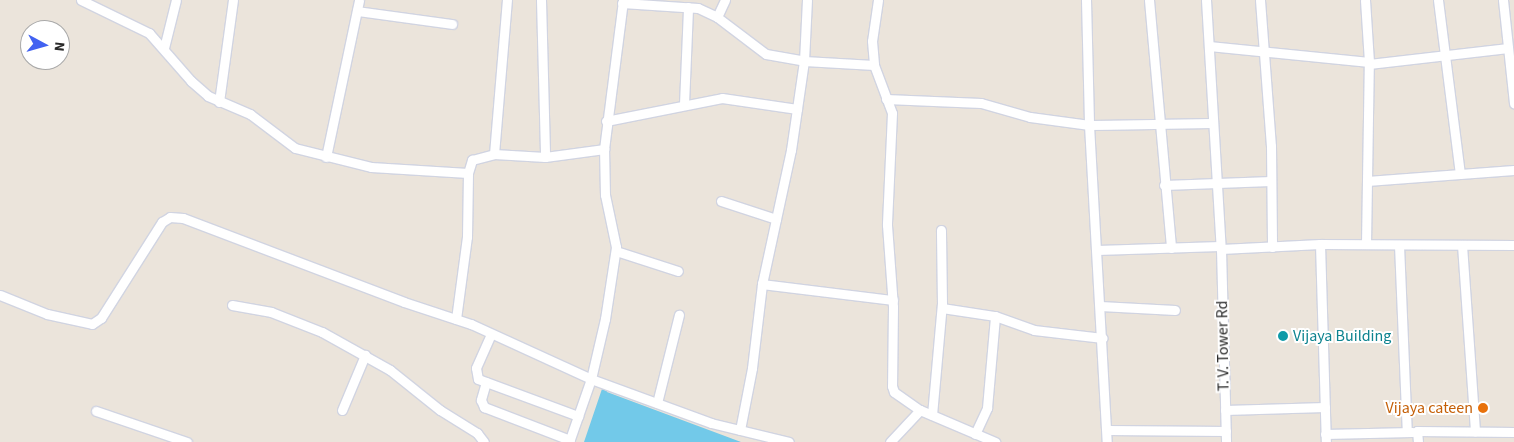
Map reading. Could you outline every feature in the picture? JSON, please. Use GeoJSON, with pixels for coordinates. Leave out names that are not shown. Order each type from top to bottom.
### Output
{"type":"FeatureCollection","features":[{"type":"Feature","properties":{"kind":"street"},"geometry":{"type":"LineString","coordinates":[[82,0],[100,3],[149,33],[164,48],[190,81],[219,102],[250,114],[286,143],[326,157],[371,167],[468,173]]}},
{"type":"Feature","properties":{"kind":"street"},"geometry":{"type":"LineString","coordinates":[[164,48],[176,0]]}},
{"type":"Feature","properties":{"kind":"street"},"geometry":{"type":"LineString","coordinates":[[219,102],[233,0]]}},
{"type":"Feature","properties":{"kind":"street"},"geometry":{"type":"LineString","coordinates":[[326,157],[359,0]]}},
{"type":"Feature","properties":{"kind":"street"},"geometry":{"type":"LineString","coordinates":[[494,154],[507,0]]}},
{"type":"Feature","properties":{"kind":"street"},"geometry":{"type":"LineString","coordinates":[[541,0],[545,157]]}},
{"type":"Feature","properties":{"kind":"street"},"geometry":{"type":"LineString","coordinates":[[717,17],[725,0]]}},
{"type":"Feature","properties":{"kind":"street"},"geometry":{"type":"LineString","coordinates":[[740,430],[752,368],[762,284],[797,109],[804,61],[807,0]]}},
{"type":"Feature","properties":{"kind":"street"},"geometry":{"type":"LineString","coordinates":[[878,0],[872,41],[874,65],[892,113],[887,225],[892,300],[892,386],[894,392],[920,410],[995,442]]}},
{"type":"Feature","properties":{"kind":"street"},"geometry":{"type":"LineString","coordinates":[[1086,0],[1089,125],[1103,338],[1107,442]]}},
{"type":"Feature","properties":{"kind":"street"},"geometry":{"type":"LineString","coordinates":[[1149,0],[1171,248]]}},
{"type":"Feature","properties":{"kind":"street","name":"T. V. Tower Rd"},"geometry":{"type":"LineString","coordinates":[[1206,0],[1211,123],[1221,248],[1226,442]]}},
{"type":"Feature","properties":{"kind":"street"},"geometry":{"type":"LineString","coordinates":[[1260,0],[1271,181],[1272,247]]}},
{"type":"Feature","properties":{"kind":"street"},"geometry":{"type":"LineString","coordinates":[[1365,0],[1369,63],[1366,244]]}},
{"type":"Feature","properties":{"kind":"street"},"geometry":{"type":"LineString","coordinates":[[1438,0],[1443,56],[1460,174]]}},
{"type":"Feature","properties":{"kind":"street"},"geometry":{"type":"LineString","coordinates":[[1502,0],[1514,103]]}},
{"type":"Feature","properties":{"kind":"street"},"geometry":{"type":"LineString","coordinates":[[486,382],[481,400],[484,407],[570,441],[591,379],[605,319],[616,251],[614,229],[606,195],[604,149],[622,2],[689,4],[717,17],[766,54],[804,61],[874,65]]}},
{"type":"Feature","properties":{"kind":"street"},"geometry":{"type":"LineString","coordinates":[[684,104],[689,4]]}},
{"type":"Feature","properties":{"kind":"street"},"geometry":{"type":"LineString","coordinates":[[357,11],[452,24]]}},
{"type":"Feature","properties":{"kind":"street"},"geometry":{"type":"LineString","coordinates":[[1208,46],[1369,63],[1508,48]]}},
{"type":"Feature","properties":{"kind":"street"},"geometry":{"type":"LineString","coordinates":[[606,121],[684,104],[722,98],[797,109]]}},
{"type":"Feature","properties":{"kind":"street"},"geometry":{"type":"LineString","coordinates":[[886,99],[981,103],[1030,117],[1089,125],[1211,123]]}},
{"type":"Feature","properties":{"kind":"street"},"geometry":{"type":"LineString","coordinates":[[456,319],[467,237],[468,173],[472,160],[494,154],[545,157],[604,149]]}},
{"type":"Feature","properties":{"kind":"street"},"geometry":{"type":"LineString","coordinates":[[1367,181],[1514,170]]}},
{"type":"Feature","properties":{"kind":"street"},"geometry":{"type":"LineString","coordinates":[[1164,185],[1271,181]]}},
{"type":"Feature","properties":{"kind":"street"},"geometry":{"type":"LineString","coordinates":[[721,201],[776,219]]}},
{"type":"Feature","properties":{"kind":"street"},"geometry":{"type":"LineString","coordinates":[[0,295],[47,314],[92,324],[101,318],[162,222],[170,218],[183,218],[456,319],[591,379],[740,430],[788,442]]}},
{"type":"Feature","properties":{"kind":"street"},"geometry":{"type":"LineString","coordinates":[[932,415],[942,308],[941,230]]}},
{"type":"Feature","properties":{"kind":"street"},"geometry":{"type":"LineString","coordinates":[[1097,250],[1272,247],[1320,244],[1514,245]]}},
{"type":"Feature","properties":{"kind":"street"},"geometry":{"type":"LineString","coordinates":[[1320,244],[1326,438],[1417,431],[1514,432]]}},
{"type":"Feature","properties":{"kind":"street"},"geometry":{"type":"LineString","coordinates":[[1398,244],[1407,432]]}},
{"type":"Feature","properties":{"kind":"street"},"geometry":{"type":"LineString","coordinates":[[1462,245],[1475,432]]}},
{"type":"Feature","properties":{"kind":"street"},"geometry":{"type":"LineString","coordinates":[[616,251],[678,271]]}},
{"type":"Feature","properties":{"kind":"street"},"geometry":{"type":"LineString","coordinates":[[762,284],[892,300]]}},
{"type":"Feature","properties":{"kind":"street"},"geometry":{"type":"LineString","coordinates":[[232,306],[271,312],[322,332],[365,355],[390,370],[440,410],[477,433],[484,442]]}},
{"type":"Feature","properties":{"kind":"street"},"geometry":{"type":"LineString","coordinates":[[1100,306],[1175,310]]}},
{"type":"Feature","properties":{"kind":"street"},"geometry":{"type":"LineString","coordinates":[[942,308],[995,316],[1034,330],[1103,338]]}},
{"type":"Feature","properties":{"kind":"street"},"geometry":{"type":"LineString","coordinates":[[657,403],[680,314]]}},
{"type":"Feature","properties":{"kind":"street"},"geometry":{"type":"LineString","coordinates":[[975,434],[987,408],[995,316]]}},
{"type":"Feature","properties":{"kind":"street"},"geometry":{"type":"LineString","coordinates":[[491,334],[476,373],[478,379],[578,416]]}},
{"type":"Feature","properties":{"kind":"street"},"geometry":{"type":"LineString","coordinates":[[342,410],[365,355]]}},
{"type":"Feature","properties":{"kind":"street"},"geometry":{"type":"LineString","coordinates":[[1225,410],[1325,407]]}},
{"type":"Feature","properties":{"kind":"street"},"geometry":{"type":"LineString","coordinates":[[892,441],[920,410]]}},
{"type":"Feature","properties":{"kind":"street"},"geometry":{"type":"LineString","coordinates":[[96,411],[187,442]]}},
{"type":"Feature","properties":{"kind":"street"},"geometry":{"type":"LineString","coordinates":[[1107,430],[1226,431]]}},
{"type":"Feature","properties":{"kind":"street"},"geometry":{"type":"LineString","coordinates":[[1417,431],[1418,442]]}},
{"type":"Feature","properties":{"kind":"water"},"geometry":{"type":"Polygon","coordinates":[[[604,383],[607,392],[741,442],[584,442],[604,383]]]}},
{"type":"Feature","properties":{"kind":"place","name":"Vijaya Building"},"geometry":{"type":"Point","coordinates":[1283,336]}},
{"type":"Feature","properties":{"kind":"place","name":"Vijaya cateen"},"geometry":{"type":"Point","coordinates":[1483,408]}}]}
